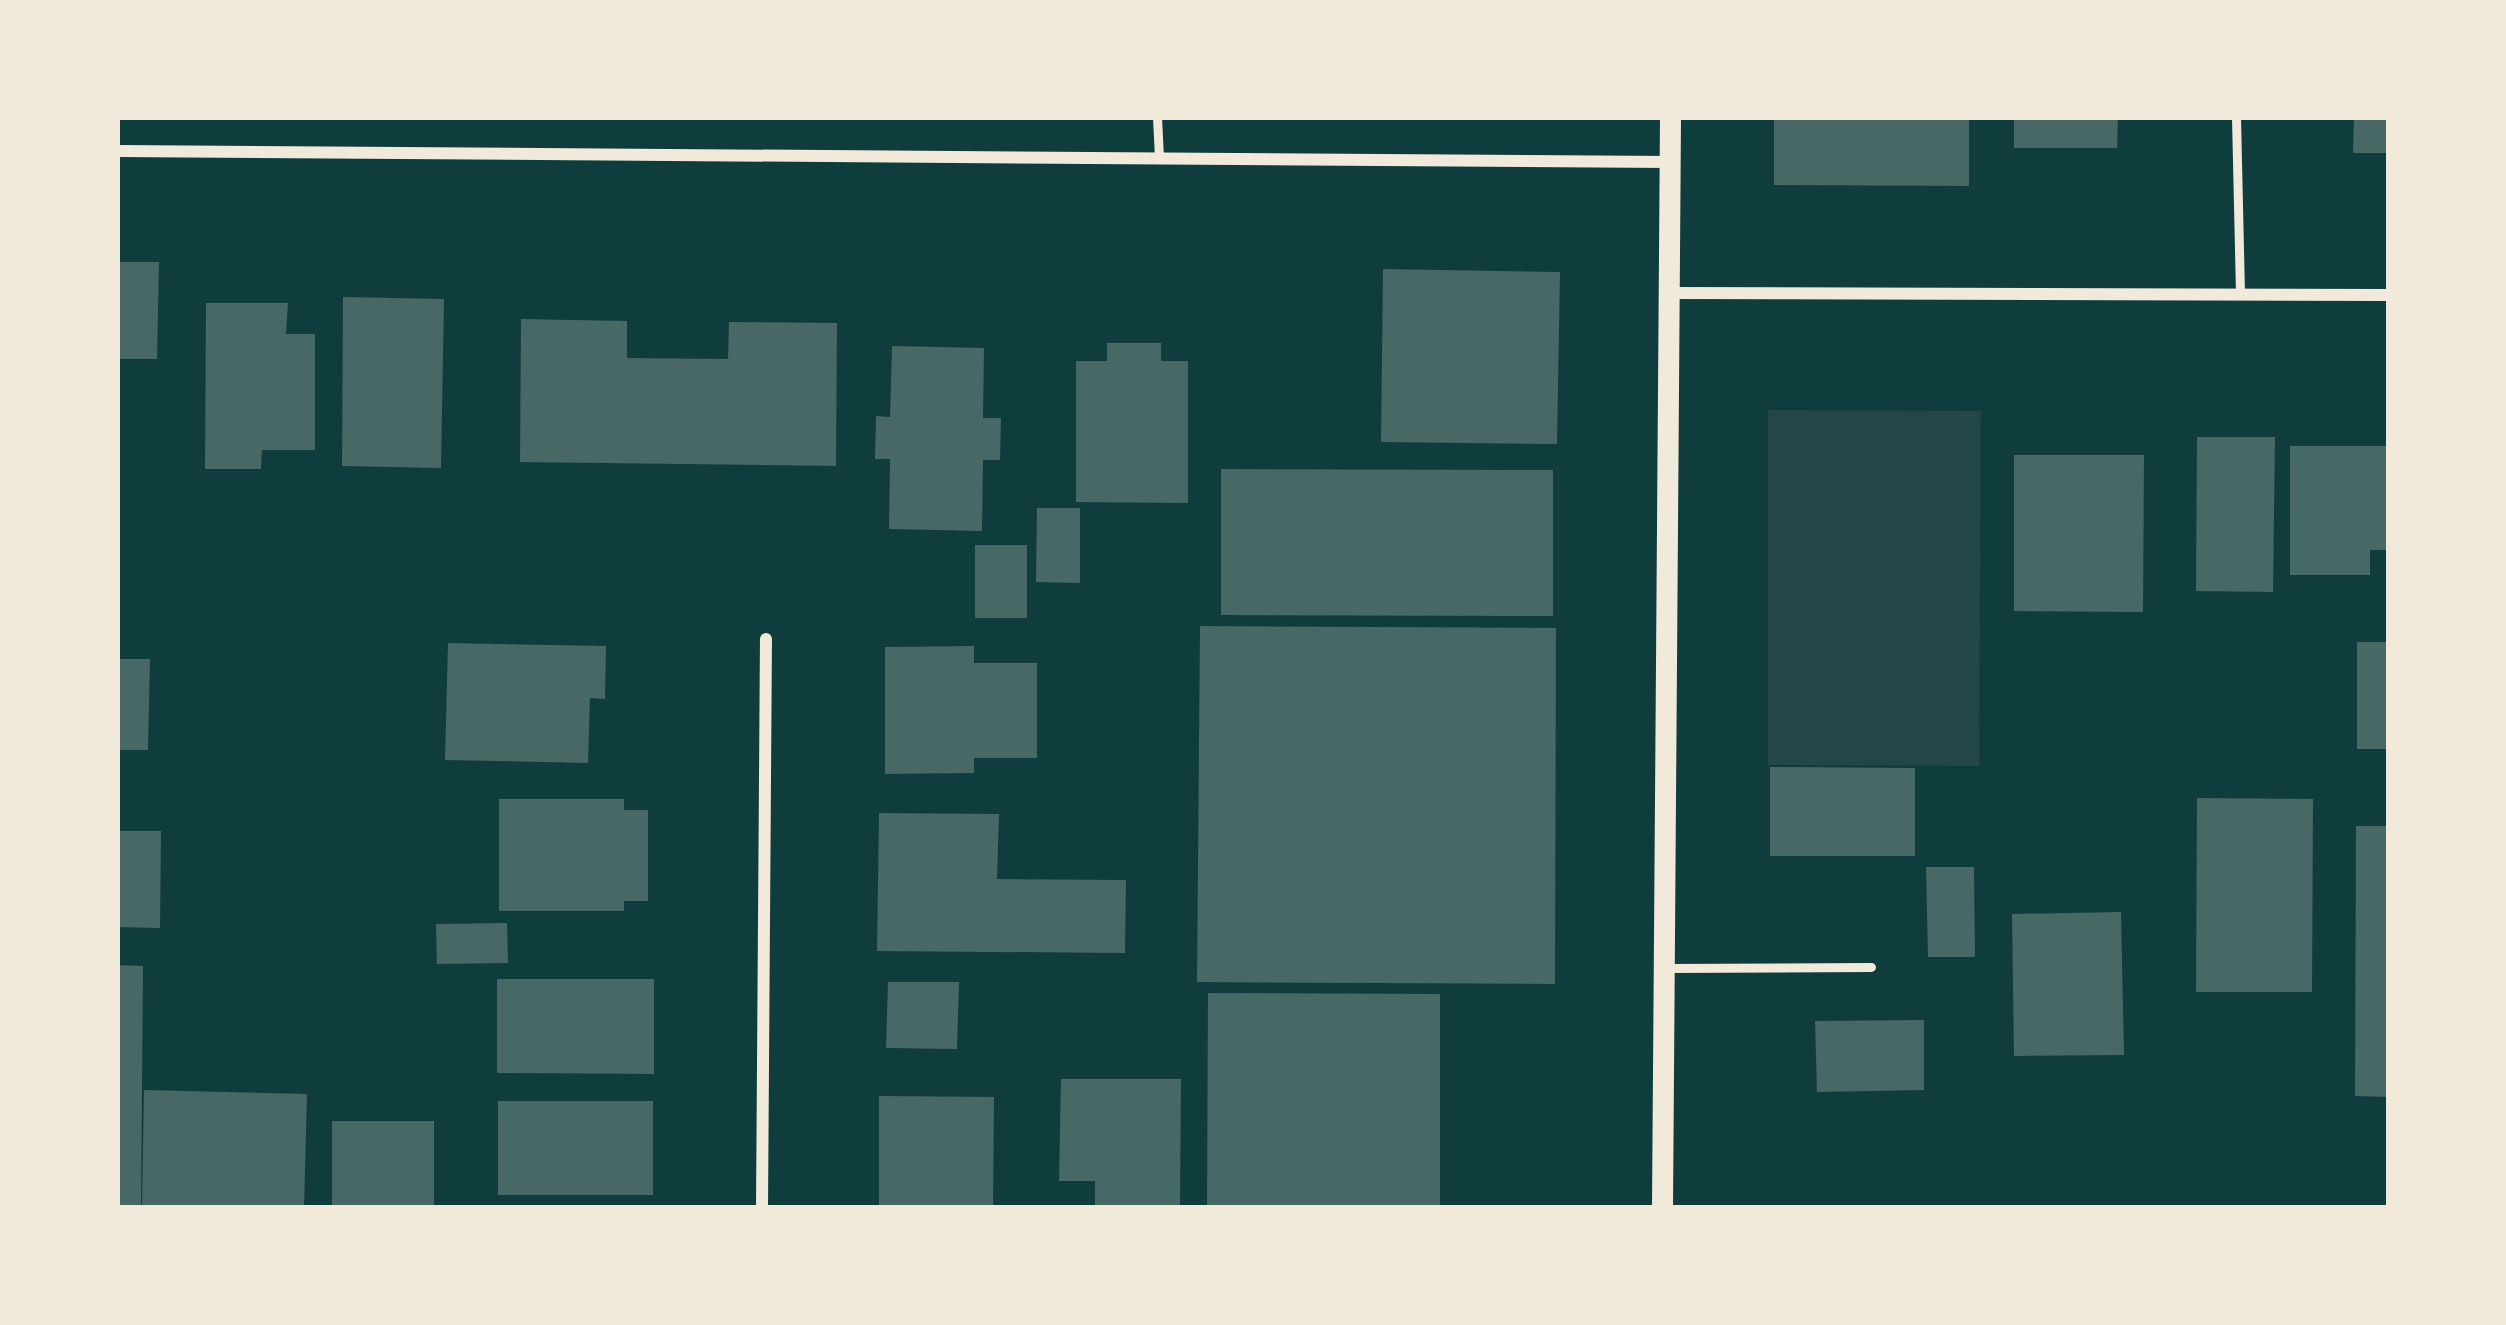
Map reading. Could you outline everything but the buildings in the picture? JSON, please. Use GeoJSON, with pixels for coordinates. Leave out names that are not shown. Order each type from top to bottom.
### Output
{"type":"FeatureCollection","features":[{"type":"Feature","properties":{"kind":"street"},"geometry":{"type":"LineString","coordinates":[[1662,1208],[1670,117]]}},
{"type":"Feature","properties":{"kind":"street"},"geometry":{"type":"LineString","coordinates":[[117,151],[1670,162]]}},
{"type":"Feature","properties":{"kind":"street"},"geometry":{"type":"LineString","coordinates":[[1670,293],[2389,296]]}},
{"type":"Feature","properties":{"kind":"street"},"geometry":{"type":"LineString","coordinates":[[762,1208],[766,639]]}},
{"type":"Feature","properties":{"kind":"lane"},"geometry":{"type":"LineString","coordinates":[[1157,117],[1159,158]]}},
{"type":"Feature","properties":{"kind":"lane"},"geometry":{"type":"LineString","coordinates":[[2236,117],[2240,295]]}},
{"type":"Feature","properties":{"kind":"lane"},"geometry":{"type":"LineString","coordinates":[[1662,968],[1871,967]]}},
{"type":"Feature","properties":{"kind":"shaded area"},"geometry":{"type":"Polygon","coordinates":[[[1768,410],[1981,411],[1979,766],[1768,765],[1768,410]]]}}]}
